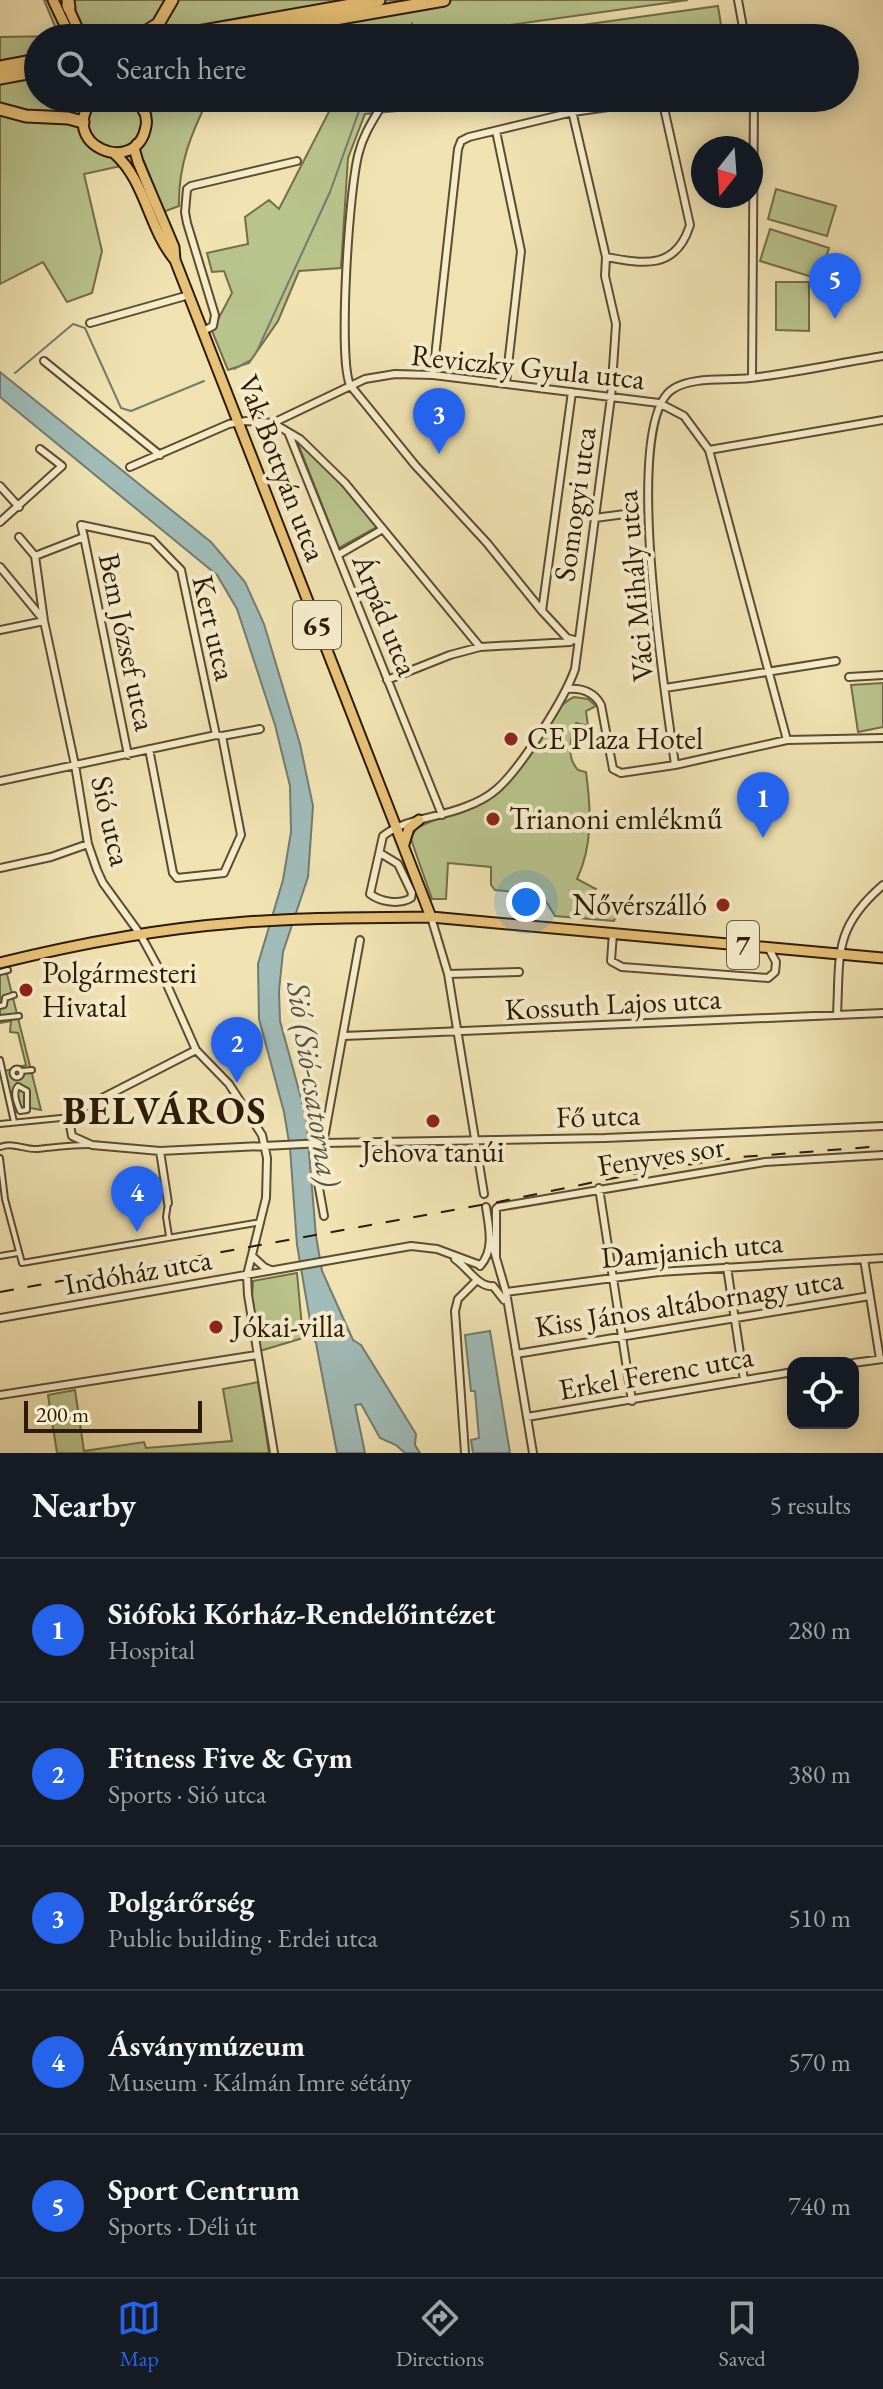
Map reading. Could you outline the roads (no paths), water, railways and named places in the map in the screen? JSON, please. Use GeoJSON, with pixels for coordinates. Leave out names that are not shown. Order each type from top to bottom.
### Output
{"type":"FeatureCollection","features":[{"type":"Feature","properties":{"kind":"highway"},"geometry":{"type":"LineString","coordinates":[[158,24],[172,0]]}},
{"type":"Feature","properties":{"kind":"highway"},"geometry":{"type":"LineString","coordinates":[[243,24],[379,0]]}},
{"type":"Feature","properties":{"kind":"highway"},"geometry":{"type":"LineString","coordinates":[[308,24],[444,0]]}},
{"type":"Feature","properties":{"kind":"highway"},"geometry":{"type":"LineString","coordinates":[[325,24],[343,18]]}},
{"type":"Feature","properties":{"kind":"highway"},"geometry":{"type":"LineString","coordinates":[[4,72],[24,65]]}},
{"type":"Feature","properties":{"kind":"highway"},"geometry":{"type":"LineString","coordinates":[[4,72],[24,71]]}},
{"type":"Feature","properties":{"kind":"highway"},"geometry":{"type":"LineString","coordinates":[[0,109],[26,116],[68,118],[83,122]]}},
{"type":"Feature","properties":{"kind":"main road"},"geometry":{"type":"LineString","coordinates":[[53,0],[64,24]]}},
{"type":"Feature","properties":{"kind":"main road"},"geometry":{"type":"LineString","coordinates":[[67,3],[76,24]]}},
{"type":"Feature","properties":{"kind":"main road"},"geometry":{"type":"LineString","coordinates":[[83,122],[87,112]]}},
{"type":"Feature","properties":{"kind":"main road","name":"65"},"geometry":{"type":"LineString","coordinates":[[138,143],[146,128],[144,112]]}},
{"type":"Feature","properties":{"kind":"main road","name":"65"},"geometry":{"type":"LineString","coordinates":[[83,122],[90,142],[99,149],[114,153]]}},
{"type":"Feature","properties":{"kind":"main road"},"geometry":{"type":"LineString","coordinates":[[114,153],[123,152],[138,143]]}},
{"type":"Feature","properties":{"kind":"main road","name":"Vak Bottyán utca"},"geometry":{"type":"LineString","coordinates":[[138,143],[134,148],[138,162],[174,247],[175,260],[431,917]]}},
{"type":"Feature","properties":{"kind":"main road","name":"Vak Bottyán utca"},"geometry":{"type":"LineString","coordinates":[[114,153],[134,177],[166,249],[175,260]]}},
{"type":"Feature","properties":{"kind":"main road"},"geometry":{"type":"LineString","coordinates":[[404,848],[404,838],[409,828],[419,820]]}},
{"type":"Feature","properties":{"kind":"main road"},"geometry":{"type":"LineString","coordinates":[[406,917],[418,910],[422,893]]}},
{"type":"Feature","properties":{"kind":"main road","name":"7"},"geometry":{"type":"LineString","coordinates":[[4,966],[140,934],[237,922],[406,917],[883,958]]}},
{"type":"Feature","properties":{"kind":"street"},"geometry":{"type":"LineString","coordinates":[[738,0],[742,24]]}},
{"type":"Feature","properties":{"kind":"street"},"geometry":{"type":"LineString","coordinates":[[378,112],[364,135],[354,171],[345,335],[346,376],[415,465],[487,543],[542,611],[567,638],[578,641]]}},
{"type":"Feature","properties":{"kind":"street"},"geometry":{"type":"LineString","coordinates":[[433,375],[461,141],[573,112]]}},
{"type":"Feature","properties":{"kind":"street","name":"Somogyi utca"},"geometry":{"type":"LineString","coordinates":[[396,827],[466,807],[499,788],[568,689],[575,669],[611,397],[616,324],[605,276],[606,257],[573,112]]}},
{"type":"Feature","properties":{"kind":"street"},"geometry":{"type":"LineString","coordinates":[[606,257],[650,263],[666,258],[679,248],[687,235],[690,225],[665,112]]}},
{"type":"Feature","properties":{"kind":"street"},"geometry":{"type":"LineString","coordinates":[[752,378],[754,112]]}},
{"type":"Feature","properties":{"kind":"street"},"geometry":{"type":"LineString","coordinates":[[496,131],[521,251],[506,383]]}},
{"type":"Feature","properties":{"kind":"street"},"geometry":{"type":"LineString","coordinates":[[203,331],[213,326],[215,315],[187,223],[187,189],[297,161]]}},
{"type":"Feature","properties":{"kind":"street"},"geometry":{"type":"LineString","coordinates":[[90,323],[189,295]]}},
{"type":"Feature","properties":{"kind":"street"},"geometry":{"type":"LineString","coordinates":[[659,403],[671,389],[685,383],[752,378],[883,356]]}},
{"type":"Feature","properties":{"kind":"street"},"geometry":{"type":"LineString","coordinates":[[44,361],[160,455]]}},
{"type":"Feature","properties":{"kind":"street","name":"Reviczky Gyula utca"},"geometry":{"type":"LineString","coordinates":[[273,423],[350,385],[395,374],[506,383],[659,403],[684,416],[709,450],[787,740]]}},
{"type":"Feature","properties":{"kind":"street"},"geometry":{"type":"LineString","coordinates":[[542,611],[572,392]]}},
{"type":"Feature","properties":{"kind":"street","name":"Váci Mihály utca"},"geometry":{"type":"LineString","coordinates":[[659,403],[648,470],[650,572],[675,765]]}},
{"type":"Feature","properties":{"kind":"street"},"geometry":{"type":"LineString","coordinates":[[709,450],[883,420]]}},
{"type":"Feature","properties":{"kind":"street"},"geometry":{"type":"LineString","coordinates":[[130,467],[238,422],[273,423],[300,439],[345,483],[480,647]]}},
{"type":"Feature","properties":{"kind":"street","name":"Árpád utca"},"geometry":{"type":"LineString","coordinates":[[288,431],[442,815]]}},
{"type":"Feature","properties":{"kind":"street"},"geometry":{"type":"LineString","coordinates":[[0,522],[62,466],[40,449]]}},
{"type":"Feature","properties":{"kind":"street"},"geometry":{"type":"LineString","coordinates":[[0,486],[19,507]]}},
{"type":"Feature","properties":{"kind":"street"},"geometry":{"type":"LineString","coordinates":[[595,518],[625,514]]}},
{"type":"Feature","properties":{"kind":"street","name":"Kert utca"},"geometry":{"type":"LineString","coordinates":[[84,537],[81,525],[152,540],[181,570],[241,835],[224,873],[184,879],[177,878],[173,873],[149,749]]}},
{"type":"Feature","properties":{"kind":"street"},"geometry":{"type":"LineString","coordinates":[[338,555],[383,529]]}},
{"type":"Feature","properties":{"kind":"street"},"geometry":{"type":"LineString","coordinates":[[19,537],[35,556],[84,537]]}},
{"type":"Feature","properties":{"kind":"street","name":"Bem József utca"},"geometry":{"type":"LineString","coordinates":[[84,537],[128,755]]}},
{"type":"Feature","properties":{"kind":"street","name":"Sió utca"},"geometry":{"type":"LineString","coordinates":[[35,556],[44,621],[75,765],[88,844],[103,883],[140,934],[164,978],[196,1050],[241,1100],[261,1132],[266,1147]]}},
{"type":"Feature","properties":{"kind":"street"},"geometry":{"type":"LineString","coordinates":[[0,567],[44,621],[0,630]]}},
{"type":"Feature","properties":{"kind":"street"},"geometry":{"type":"LineString","coordinates":[[33,607],[43,611]]}},
{"type":"Feature","properties":{"kind":"street"},"geometry":{"type":"LineString","coordinates":[[387,680],[450,655],[480,647],[578,641]]}},
{"type":"Feature","properties":{"kind":"street"},"geometry":{"type":"LineString","coordinates":[[665,688],[836,661]]}},
{"type":"Feature","properties":{"kind":"street"},"geometry":{"type":"LineString","coordinates":[[849,677],[883,675]]}},
{"type":"Feature","properties":{"kind":"street"},"geometry":{"type":"LineString","coordinates":[[568,689],[578,688],[597,697],[616,772],[628,773],[675,765],[787,740],[883,738]]}},
{"type":"Feature","properties":{"kind":"street"},"geometry":{"type":"LineString","coordinates":[[0,781],[260,729]]}},
{"type":"Feature","properties":{"kind":"street"},"geometry":{"type":"LineString","coordinates":[[380,853],[398,864],[412,893],[411,898],[406,901],[384,901],[370,894],[383,836],[396,827]]}},
{"type":"Feature","properties":{"kind":"street"},"geometry":{"type":"LineString","coordinates":[[0,868],[51,857],[88,844]]}},
{"type":"Feature","properties":{"kind":"street"},"geometry":{"type":"LineString","coordinates":[[837,1015],[841,943],[855,913],[883,885]]}},
{"type":"Feature","properties":{"kind":"street"},"geometry":{"type":"LineString","coordinates":[[431,917],[448,974],[484,1194]]}},
{"type":"Feature","properties":{"kind":"street"},"geometry":{"type":"LineString","coordinates":[[613,933],[611,961],[622,967],[768,978],[775,972],[776,962],[768,947]]}},
{"type":"Feature","properties":{"kind":"street"},"geometry":{"type":"LineString","coordinates":[[324,1216],[317,1177],[319,1143],[344,1036],[360,940]]}},
{"type":"Feature","properties":{"kind":"street"},"geometry":{"type":"LineString","coordinates":[[0,972],[4,966]]}},
{"type":"Feature","properties":{"kind":"street"},"geometry":{"type":"LineString","coordinates":[[448,974],[519,972]]}},
{"type":"Feature","properties":{"kind":"street"},"geometry":{"type":"LineString","coordinates":[[0,1006],[4,1005],[5,998],[1,992]]}},
{"type":"Feature","properties":{"kind":"street"},"geometry":{"type":"LineString","coordinates":[[5,998],[14,995]]}},
{"type":"Feature","properties":{"kind":"street","name":"Kossuth Lajos utca"},"geometry":{"type":"LineString","coordinates":[[344,1036],[883,1013]]}},
{"type":"Feature","properties":{"kind":"street"},"geometry":{"type":"LineString","coordinates":[[0,1018],[19,1016]]}},
{"type":"Feature","properties":{"kind":"street"},"geometry":{"type":"LineString","coordinates":[[0,1124],[73,1115],[196,1050]]}},
{"type":"Feature","properties":{"kind":"street"},"geometry":{"type":"LineString","coordinates":[[0,1060],[14,1122]]}},
{"type":"Feature","properties":{"kind":"street"},"geometry":{"type":"LineString","coordinates":[[4,1078],[12,1075],[19,1077],[21,1071],[32,1070]]}},
{"type":"Feature","properties":{"kind":"street"},"geometry":{"type":"LineString","coordinates":[[7,1092],[18,1086],[23,1087],[27,1091],[27,1110],[20,1111],[14,1090]]}},
{"type":"Feature","properties":{"kind":"street"},"geometry":{"type":"LineString","coordinates":[[18,1101],[28,1101]]}},
{"type":"Feature","properties":{"kind":"street"},"geometry":{"type":"LineString","coordinates":[[73,1115],[72,1136],[92,1145]]}},
{"type":"Feature","properties":{"kind":"street","name":"Fő utca"},"geometry":{"type":"LineString","coordinates":[[266,1147],[883,1126]]}},
{"type":"Feature","properties":{"kind":"street"},"geometry":{"type":"LineString","coordinates":[[0,1147],[16,1144],[34,1149],[56,1145],[92,1145],[160,1151],[266,1147],[266,1198],[247,1275],[274,1453]]}},
{"type":"Feature","properties":{"kind":"street"},"geometry":{"type":"LineString","coordinates":[[160,1151],[168,1203],[166,1217],[169,1236]]}},
{"type":"Feature","properties":{"kind":"street","name":"Fenyves sor"},"geometry":{"type":"LineString","coordinates":[[496,1258],[498,1207],[765,1162],[883,1155]]}},
{"type":"Feature","properties":{"kind":"street"},"geometry":{"type":"LineString","coordinates":[[0,1158],[5,1199],[22,1263],[261,1222]]}},
{"type":"Feature","properties":{"kind":"street"},"geometry":{"type":"LineString","coordinates":[[599,1188],[632,1401]]}},
{"type":"Feature","properties":{"kind":"street"},"geometry":{"type":"LineString","coordinates":[[486,1207],[490,1237],[506,1292],[533,1453]]}},
{"type":"Feature","properties":{"kind":"street"},"geometry":{"type":"LineString","coordinates":[[465,1453],[455,1311],[458,1299],[474,1292],[482,1264],[489,1253],[490,1237]]}},
{"type":"Feature","properties":{"kind":"street","name":"Indóház utca"},"geometry":{"type":"LineString","coordinates":[[0,1318],[411,1246],[427,1246],[445,1252]]}},
{"type":"Feature","properties":{"kind":"street"},"geometry":{"type":"LineString","coordinates":[[445,1252],[482,1264],[491,1263],[500,1273]]}},
{"type":"Feature","properties":{"kind":"street"},"geometry":{"type":"LineString","coordinates":[[445,1252],[478,1281],[493,1286],[503,1297],[507,1308]]}},
{"type":"Feature","properties":{"kind":"street"},"geometry":{"type":"LineString","coordinates":[[0,1256],[18,1253]]}},
{"type":"Feature","properties":{"kind":"street"},"geometry":{"type":"LineString","coordinates":[[252,1256],[271,1270]]}},
{"type":"Feature","properties":{"kind":"street","name":"Damjanich utca"},"geometry":{"type":"LineString","coordinates":[[506,1292],[727,1267],[883,1258]]}},
{"type":"Feature","properties":{"kind":"street"},"geometry":{"type":"LineString","coordinates":[[859,1362],[882,1359],[864,1259]]}},
{"type":"Feature","properties":{"kind":"street"},"geometry":{"type":"LineString","coordinates":[[727,1267],[744,1380]]}},
{"type":"Feature","properties":{"kind":"street"},"geometry":{"type":"LineString","coordinates":[[493,1286],[500,1273]]}},
{"type":"Feature","properties":{"kind":"street","name":"Kiss János altábornagy utca"},"geometry":{"type":"LineString","coordinates":[[516,1354],[870,1296]]}},
{"type":"Feature","properties":{"kind":"street"},"geometry":{"type":"LineString","coordinates":[[0,1395],[257,1355]]}},
{"type":"Feature","properties":{"kind":"street","name":"Erkel Ferenc utca"},"geometry":{"type":"LineString","coordinates":[[527,1417],[787,1373]]}},
{"type":"Feature","properties":{"kind":"water"},"geometry":{"type":"Polygon","coordinates":[[[0,372],[211,542],[245,582],[264,624],[300,744],[313,806],[308,877],[283,952],[279,991],[280,1021],[306,1116],[322,1271],[353,1340],[361,1345],[416,1434],[415,1445],[420,1453],[405,1453],[380,1438],[361,1404],[355,1405],[365,1453],[337,1453],[297,1245],[290,1148],[284,1112],[259,1019],[258,964],[283,880],[291,832],[290,786],[275,725],[237,609],[217,575],[0,397],[0,372]]]}},
{"type":"Feature","properties":{"kind":"water"},"geometry":{"type":"Polygon","coordinates":[[[490,1331],[510,1453],[473,1453],[471,1440],[479,1438],[465,1335],[490,1331]]]}},
{"type":"Feature","properties":{"kind":"waterway"},"geometry":{"type":"LineString","coordinates":[[234,369],[251,360],[257,351],[330,192],[359,112]]}},
{"type":"Feature","properties":{"kind":"waterway"},"geometry":{"type":"LineString","coordinates":[[15,373],[73,324],[85,328],[121,408],[131,411],[204,381]]}},
{"type":"Feature","properties":{"kind":"railway"},"geometry":{"type":"LineString","coordinates":[[0,1292],[498,1202],[653,1170],[741,1157],[883,1146]]}},
{"type":"Feature","properties":{"kind":"place","name":"Sport Centrum"},"geometry":{"type":"Point","coordinates":[835,319]}},
{"type":"Feature","properties":{"kind":"place","name":"Polgárőrség"},"geometry":{"type":"Point","coordinates":[439,454]}},
{"type":"Feature","properties":{"kind":"place","name":"CE Plaza Hotel"},"geometry":{"type":"Point","coordinates":[511,739]}},
{"type":"Feature","properties":{"kind":"place","name":"Trianoni emlékmű"},"geometry":{"type":"Point","coordinates":[493,819]}},
{"type":"Feature","properties":{"kind":"place","name":"Siófoki Kórház-Rendelőintézet"},"geometry":{"type":"Point","coordinates":[763,838]}},
{"type":"Feature","properties":{"kind":"place","name":"Nővérszálló"},"geometry":{"type":"Point","coordinates":[723,905]}},
{"type":"Feature","properties":{"kind":"place","name":"Polgármesteri Hivatal"},"geometry":{"type":"Point","coordinates":[26,990]}},
{"type":"Feature","properties":{"kind":"place","name":"Fitness Five & Gym"},"geometry":{"type":"Point","coordinates":[237,1083]}},
{"type":"Feature","properties":{"kind":"place","name":"Jehova tanúi"},"geometry":{"type":"Point","coordinates":[433,1121]}},
{"type":"Feature","properties":{"kind":"place","name":"Ásványmúzeum"},"geometry":{"type":"Point","coordinates":[137,1232]}},
{"type":"Feature","properties":{"kind":"place","name":"Jókai-villa"},"geometry":{"type":"Point","coordinates":[216,1327]}},
{"type":"Feature","properties":{"kind":"district","name":"BELVÁROS"},"geometry":{"type":"Point","coordinates":[165,1111]}},
{"type":"Feature","properties":{"kind":"water label","name":"Sió (Sió-csatorna)"},"geometry":{"type":"Point","coordinates":[314,1084]}}]}
